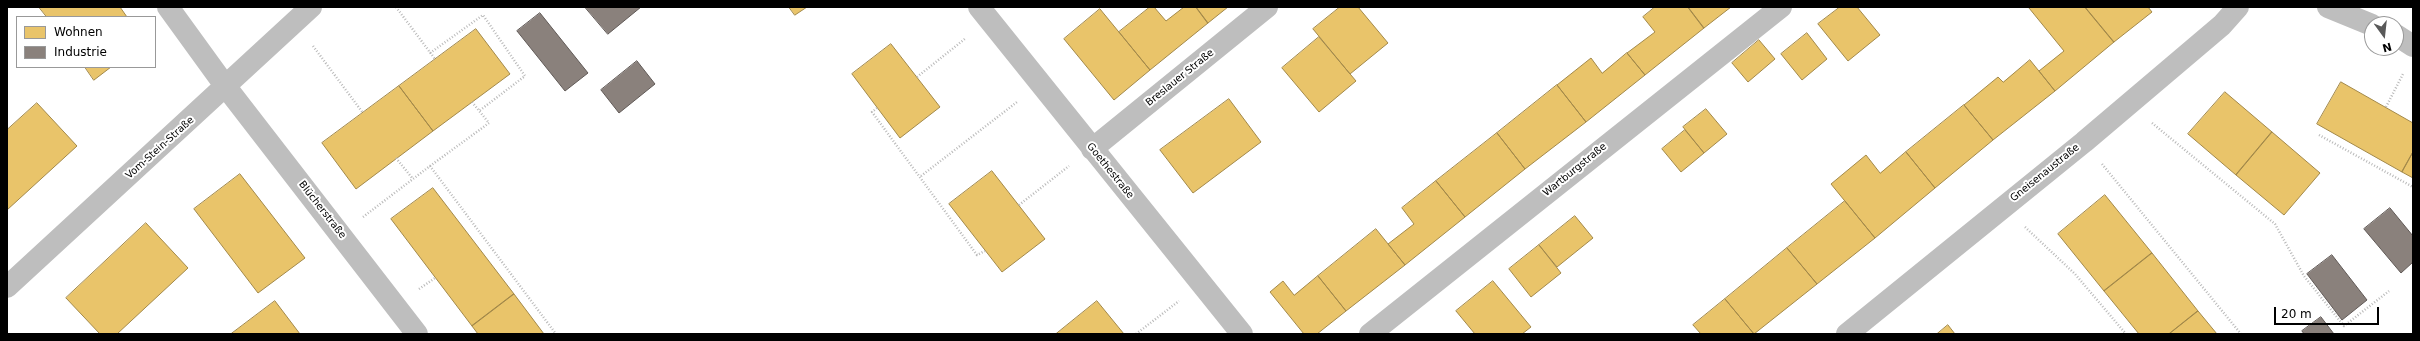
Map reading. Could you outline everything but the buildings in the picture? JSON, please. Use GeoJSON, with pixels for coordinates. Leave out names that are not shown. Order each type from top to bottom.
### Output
{"type":"FeatureCollection","features":[{"type":"Feature","properties":{"kind":"street","name":"Blücherstraße"},"geometry":{"type":"LineString","coordinates":[[168,7],[226,87],[417,334]]}},
{"type":"Feature","properties":{"kind":"street","name":"Breslauer Straße"},"geometry":{"type":"LineString","coordinates":[[1092,149],[1267,7]]}},
{"type":"Feature","properties":{"kind":"street","name":"Wartburgstraße"},"geometry":{"type":"LineString","coordinates":[[1370,334],[1780,7]]}},
{"type":"Feature","properties":{"kind":"street","name":"Gneisenaustraße"},"geometry":{"type":"LineString","coordinates":[[1847,334],[2003,206],[2084,142],[2222,25],[2238,7]]}},
{"type":"Feature","properties":{"kind":"street"},"geometry":{"type":"LineString","coordinates":[[2328,7],[2364,22]]}},
{"type":"Feature","properties":{"kind":"street","name":"Goethestraße"},"geometry":{"type":"LineString","coordinates":[[984,13],[1242,334]]}},
{"type":"Feature","properties":{"kind":"street","name":"Vom-Stein-Straße"},"geometry":{"type":"LineString","coordinates":[[7,287],[226,87],[303,14]]}},
{"type":"Feature","properties":{"kind":"street"},"geometry":{"type":"LineString","coordinates":[[2404,40],[2413,46]]}},
{"type":"Feature","properties":{"kind":"path"},"geometry":{"type":"LineString","coordinates":[[396,7],[435,59]]}},
{"type":"Feature","properties":{"kind":"path"},"geometry":{"type":"LineString","coordinates":[[917,77],[984,13]]}},
{"type":"Feature","properties":{"kind":"path"},"geometry":{"type":"LineString","coordinates":[[303,14],[363,113]]}},
{"type":"Feature","properties":{"kind":"path"},"geometry":{"type":"LineString","coordinates":[[430,52],[483,15],[526,76],[479,111]]}},
{"type":"Feature","properties":{"kind":"path"},"geometry":{"type":"LineString","coordinates":[[2386,107],[2406,68]]}},
{"type":"Feature","properties":{"kind":"path"},"geometry":{"type":"LineString","coordinates":[[921,176],[1041,83]]}},
{"type":"Feature","properties":{"kind":"path"},"geometry":{"type":"LineString","coordinates":[[340,234],[489,123],[472,102]]}},
{"type":"Feature","properties":{"kind":"path"},"geometry":{"type":"LineString","coordinates":[[2129,104],[2275,224],[2304,276],[2344,326],[2389,291]]}},
{"type":"Feature","properties":{"kind":"path"},"geometry":{"type":"LineString","coordinates":[[877,108],[872,112],[921,176],[977,255],[985,251]]}},
{"type":"Feature","properties":{"kind":"path"},"geometry":{"type":"LineString","coordinates":[[2319,135],[2413,187]]}},
{"type":"Feature","properties":{"kind":"path"},"geometry":{"type":"LineString","coordinates":[[2084,142],[2241,334]]}},
{"type":"Feature","properties":{"kind":"path"},"geometry":{"type":"LineString","coordinates":[[1019,205],[1092,149]]}},
{"type":"Feature","properties":{"kind":"path"},"geometry":{"type":"LineString","coordinates":[[396,158],[413,179]]}},
{"type":"Feature","properties":{"kind":"path"},"geometry":{"type":"LineString","coordinates":[[430,166],[556,334]]}},
{"type":"Feature","properties":{"kind":"path"},"geometry":{"type":"LineString","coordinates":[[2003,206],[2076,274],[2126,334]]}},
{"type":"Feature","properties":{"kind":"path"},"geometry":{"type":"LineString","coordinates":[[1136,334],[1201,284]]}}]}
